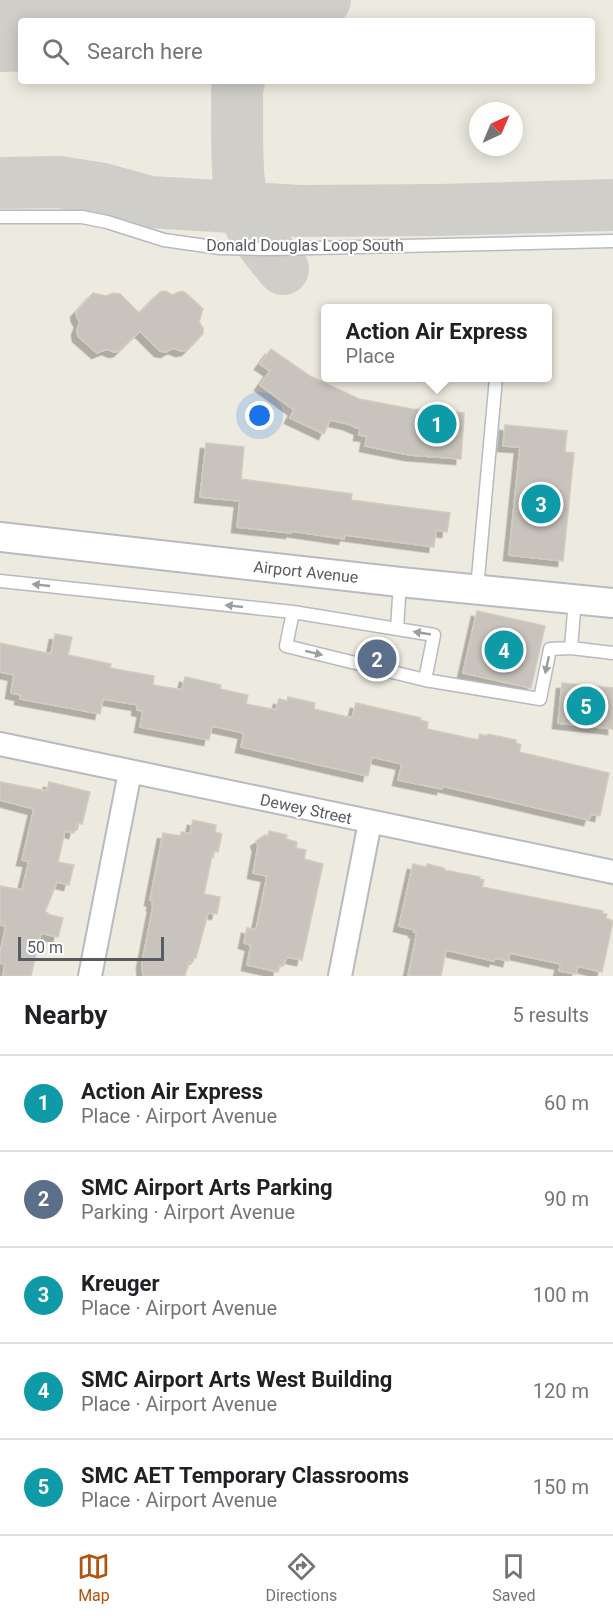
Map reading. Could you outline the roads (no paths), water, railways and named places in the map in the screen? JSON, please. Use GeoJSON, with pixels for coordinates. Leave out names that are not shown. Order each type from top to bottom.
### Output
{"type":"FeatureCollection","features":[{"type":"Feature","properties":{"kind":"street","name":"Airport Avenue"},"geometry":{"type":"LineString","coordinates":[[0,537],[400,582],[613,603]]}},
{"type":"Feature","properties":{"kind":"street","name":"Dewey Street"},"geometry":{"type":"LineString","coordinates":[[0,744],[613,872]]}},
{"type":"Feature","properties":{"kind":"street"},"geometry":{"type":"LineString","coordinates":[[90,976],[130,772]]}},
{"type":"Feature","properties":{"kind":"street"},"geometry":{"type":"LineString","coordinates":[[340,976],[370,822]]}},
{"type":"Feature","properties":{"kind":"lane","name":"Donald Douglas Loop South"},"geometry":{"type":"LineString","coordinates":[[0,217],[82,217],[107,222],[164,240],[220,248],[272,249],[613,241]]}},
{"type":"Feature","properties":{"kind":"lane"},"geometry":{"type":"LineString","coordinates":[[477,589],[496,382]]}},
{"type":"Feature","properties":{"kind":"lane"},"geometry":{"type":"LineString","coordinates":[[0,580],[293,612],[434,635],[425,680]]}},
{"type":"Feature","properties":{"kind":"lane"},"geometry":{"type":"LineString","coordinates":[[397,629],[400,582]]}},
{"type":"Feature","properties":{"kind":"lane"},"geometry":{"type":"LineString","coordinates":[[571,648],[575,599]]}},
{"type":"Feature","properties":{"kind":"lane"},"geometry":{"type":"LineString","coordinates":[[293,612],[286,646],[425,680],[540,699],[550,648],[613,653]]}},
{"type":"Feature","properties":{"kind":"place","name":"Action Air Express"},"geometry":{"type":"Point","coordinates":[437,424]}},
{"type":"Feature","properties":{"kind":"place","name":"Kreuger"},"geometry":{"type":"Point","coordinates":[541,504]}},
{"type":"Feature","properties":{"kind":"place","name":"SMC Airport Arts West Building"},"geometry":{"type":"Point","coordinates":[504,650]}},
{"type":"Feature","properties":{"kind":"place","name":"SMC Airport Arts Parking"},"geometry":{"type":"Point","coordinates":[377,659]}},
{"type":"Feature","properties":{"kind":"place","name":"SMC AET Temporary Classrooms"},"geometry":{"type":"Point","coordinates":[586,706]}}]}
